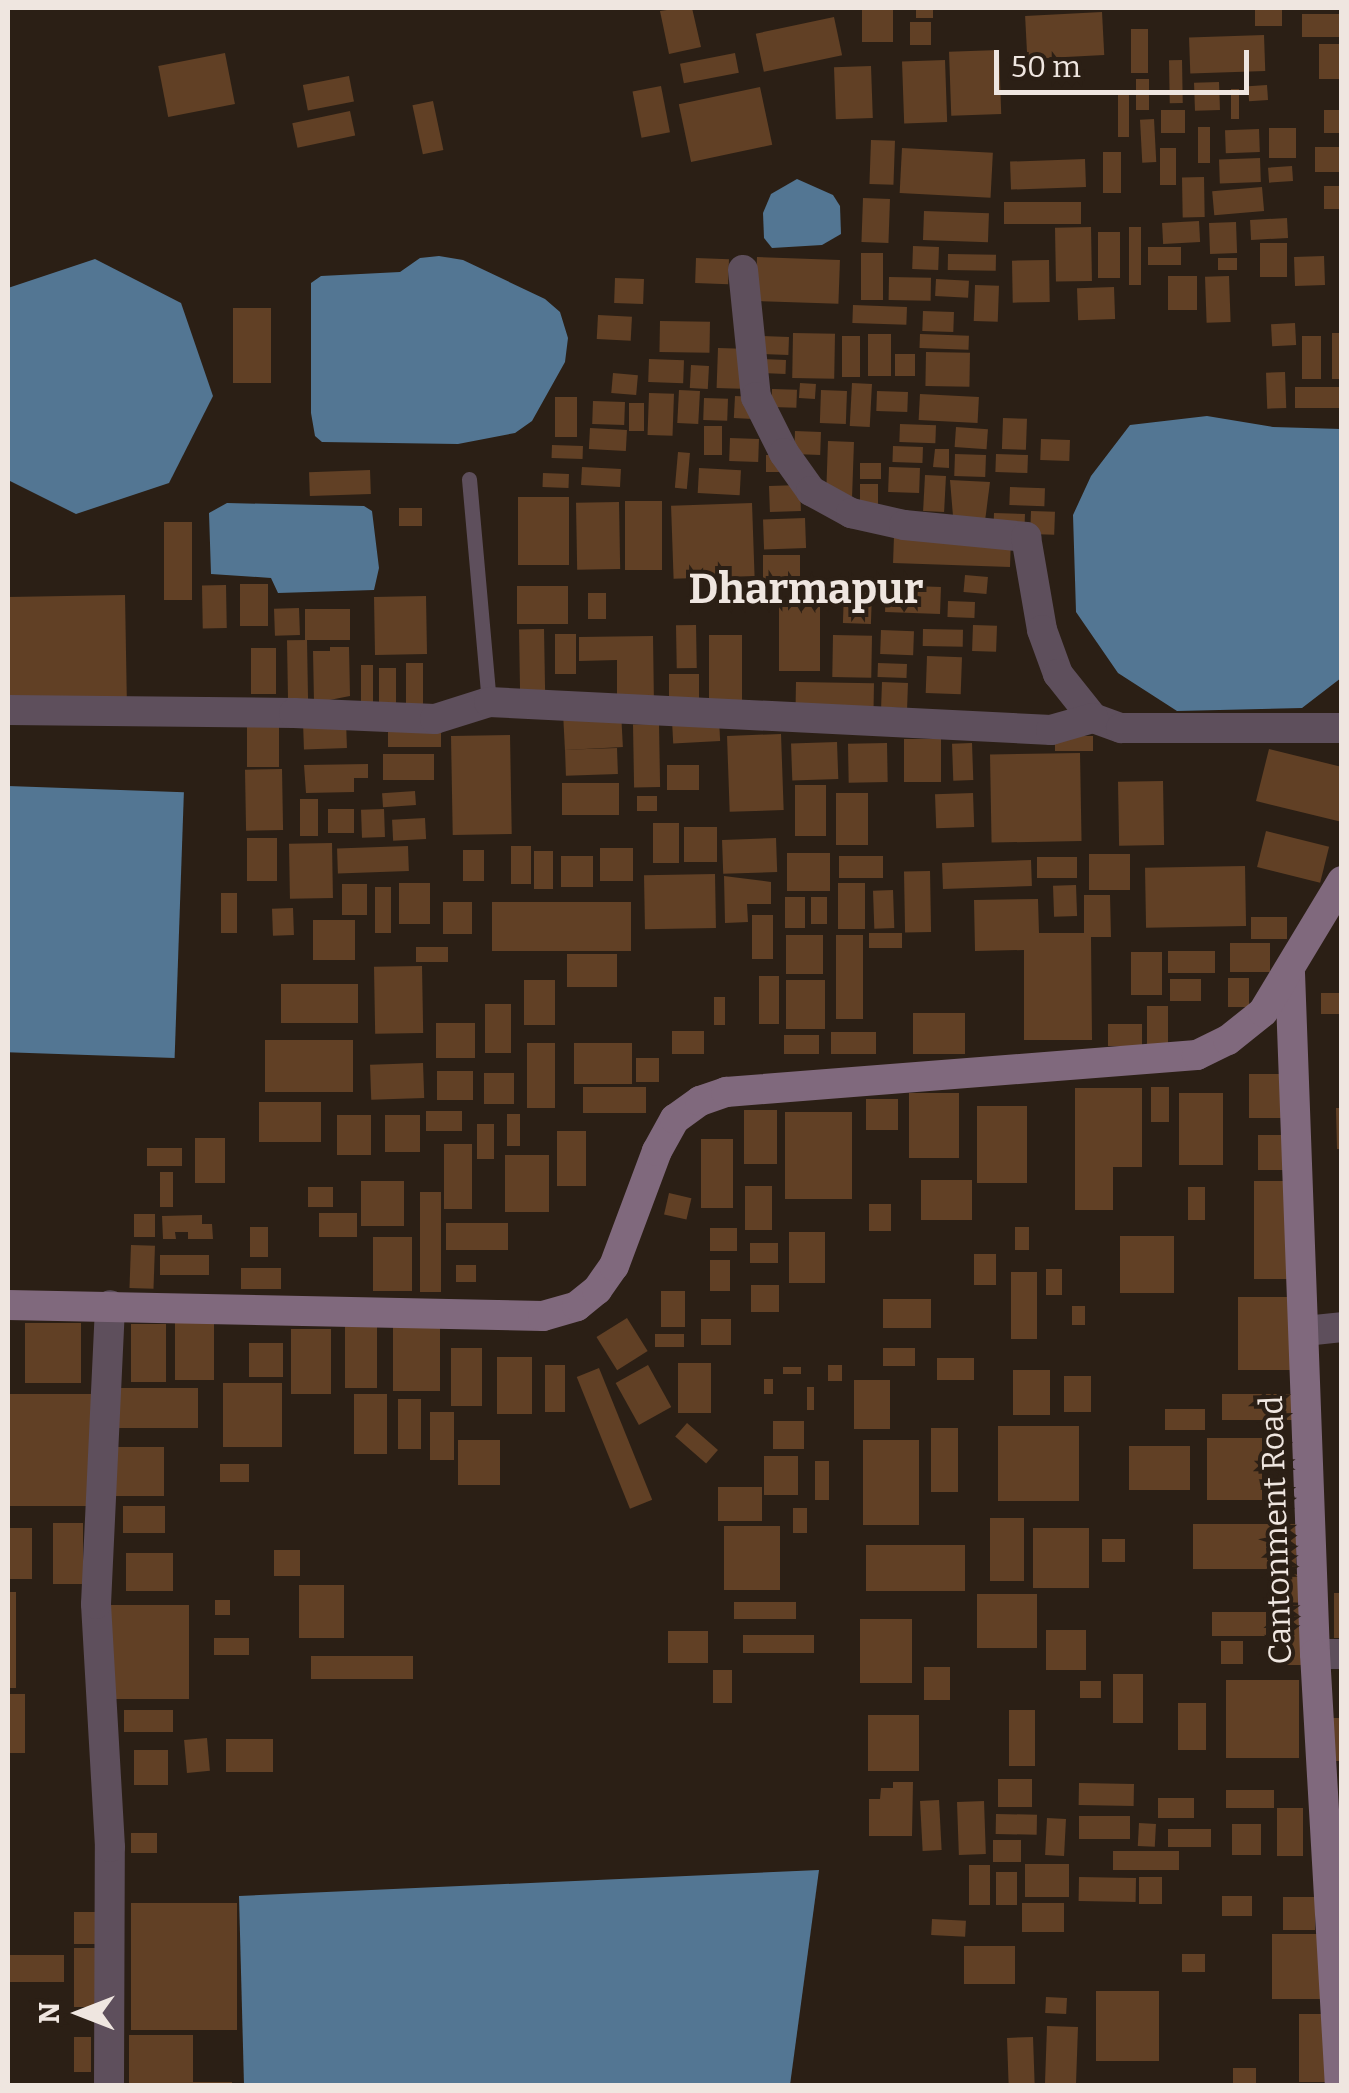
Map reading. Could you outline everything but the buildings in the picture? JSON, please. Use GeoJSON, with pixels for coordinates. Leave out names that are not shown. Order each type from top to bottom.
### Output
{"type":"FeatureCollection","features":[{"type":"Feature","properties":{"kind":"main road"},"geometry":{"type":"LineString","coordinates":[[8,1305],[543,1316],[577,1306],[597,1290],[614,1266],[656,1150],[675,1118],[700,1101],[726,1092],[1196,1055],[1228,1040],[1263,1012],[1342,881]]}},
{"type":"Feature","properties":{"kind":"main road","name":"Cantonment Road"},"geometry":{"type":"LineString","coordinates":[[1290,972],[1305,1331],[1328,1654],[1340,2086]]}},
{"type":"Feature","properties":{"kind":"street"},"geometry":{"type":"LineString","coordinates":[[744,270],[756,396],[784,453],[812,491],[851,513],[904,525],[1026,537],[1042,630],[1058,674],[1093,718],[1120,728],[1342,728]]}},
{"type":"Feature","properties":{"kind":"street"},"geometry":{"type":"LineString","coordinates":[[8,710],[294,712],[435,719],[489,702],[1032,730],[1052,730],[1093,718]]}},
{"type":"Feature","properties":{"kind":"street"},"geometry":{"type":"LineString","coordinates":[[109,2086],[110,1848],[96,1604],[110,1306]]}},
{"type":"Feature","properties":{"kind":"street"},"geometry":{"type":"LineString","coordinates":[[1305,1331],[1342,1327]]}},
{"type":"Feature","properties":{"kind":"lane"},"geometry":{"type":"LineString","coordinates":[[470,479],[489,702]]}},
{"type":"Feature","properties":{"kind":"water"},"geometry":{"type":"Polygon","coordinates":[[[797,179],[833,195],[840,206],[841,234],[822,245],[772,248],[764,238],[763,213],[771,194],[797,179]]]}},
{"type":"Feature","properties":{"kind":"water"},"geometry":{"type":"Polygon","coordinates":[[[420,258],[463,260],[545,299],[560,312],[568,338],[565,362],[532,421],[515,433],[458,444],[322,442],[315,436],[311,413],[311,283],[321,276],[400,272],[420,258]]]}},
{"type":"Feature","properties":{"kind":"water"},"geometry":{"type":"Polygon","coordinates":[[[95,259],[181,303],[213,396],[169,483],[76,514],[8,480],[8,288],[95,259]]]}},
{"type":"Feature","properties":{"kind":"water"},"geometry":{"type":"Polygon","coordinates":[[[1207,416],[1273,427],[1341,429],[1341,678],[1302,708],[1177,711],[1118,673],[1076,612],[1073,515],[1091,476],[1130,425],[1207,416]]]}},
{"type":"Feature","properties":{"kind":"water"},"geometry":{"type":"Polygon","coordinates":[[[227,503],[364,506],[372,511],[379,568],[374,590],[278,593],[271,578],[211,574],[209,513],[227,503]]]}},
{"type":"Feature","properties":{"kind":"water"},"geometry":{"type":"Polygon","coordinates":[[[8,786],[184,792],[175,1058],[8,1052],[8,786]]]}},
{"type":"Feature","properties":{"kind":"water"},"geometry":{"type":"Polygon","coordinates":[[[819,1870],[790,2085],[244,2085],[239,1896],[819,1870]]]}},
{"type":"Feature","properties":{"kind":"district","name":"Dharmapur"},"geometry":{"type":"Point","coordinates":[806,589]}}]}
